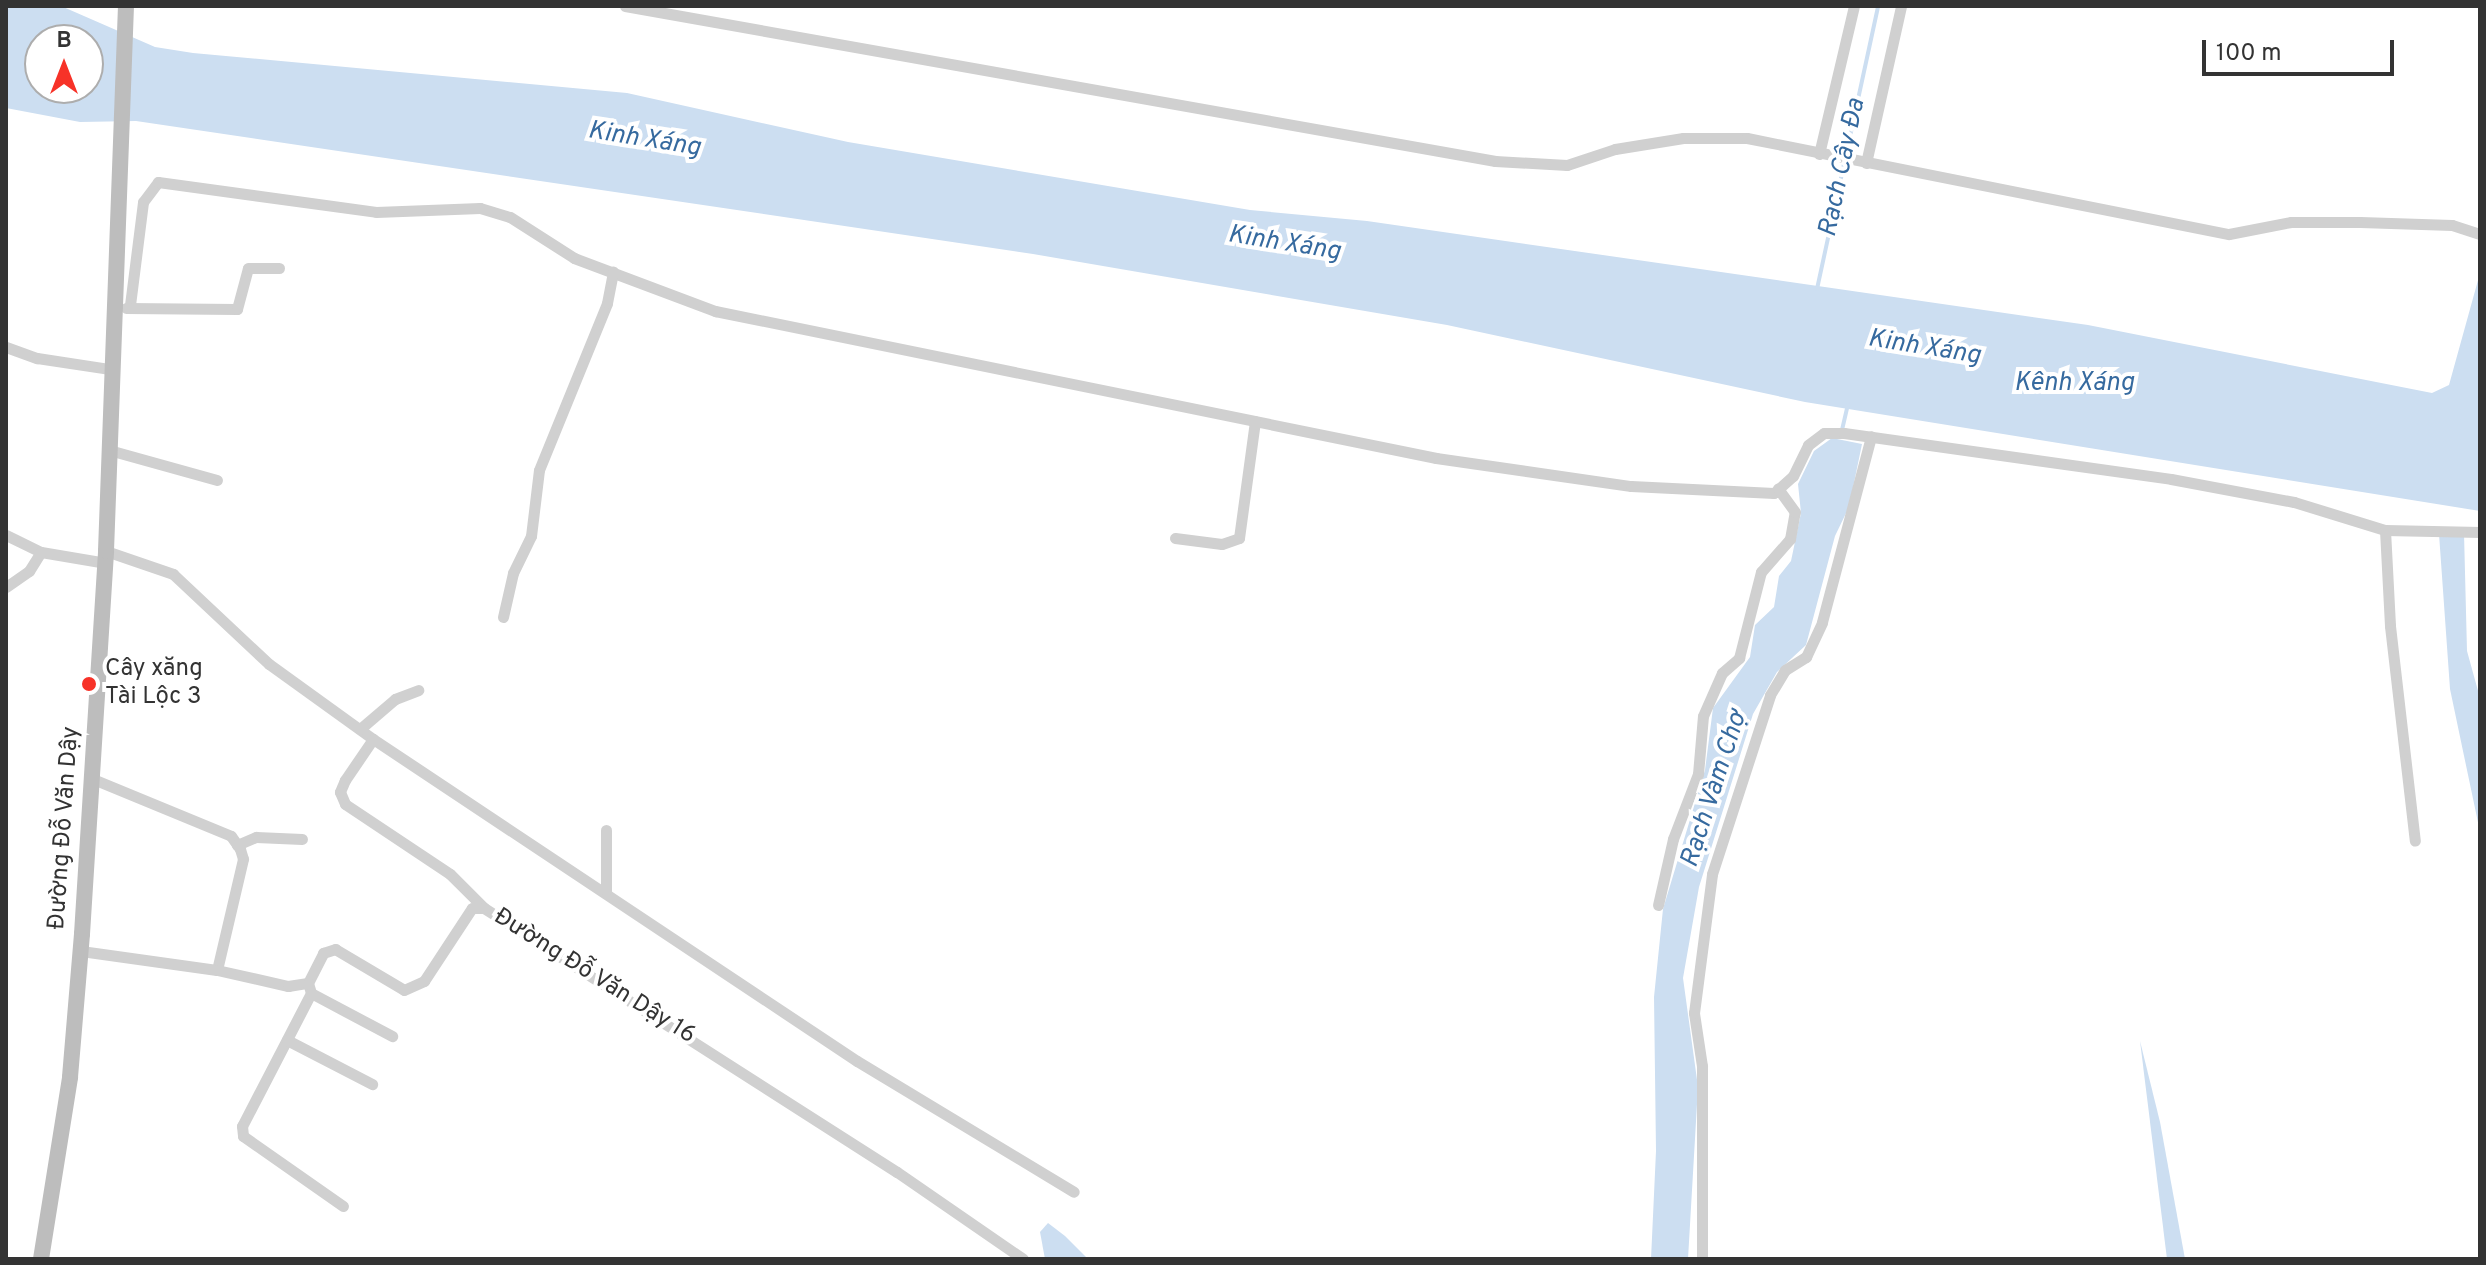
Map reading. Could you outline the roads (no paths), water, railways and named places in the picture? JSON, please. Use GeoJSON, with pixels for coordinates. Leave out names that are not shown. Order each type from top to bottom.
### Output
{"type":"FeatureCollection","features":[{"type":"Feature","properties":{"kind":"main road","name":"Đường Đỗ Văn Dậy"},"geometry":{"type":"LineString","coordinates":[[41,1259],[70,1077],[93,779],[106,557],[110,369],[122,158],[126,10]]}},
{"type":"Feature","properties":{"kind":"street"},"geometry":{"type":"LineString","coordinates":[[625,6],[1495,161],[1567,165],[1615,149],[1683,138],[1747,138],[2229,234],[2291,222],[2452,225],[2480,234]]}},
{"type":"Feature","properties":{"kind":"street"},"geometry":{"type":"LineString","coordinates":[[1819,154],[1854,6]]}},
{"type":"Feature","properties":{"kind":"street"},"geometry":{"type":"LineString","coordinates":[[1860,162],[1901,6]]}},
{"type":"Feature","properties":{"kind":"street"},"geometry":{"type":"LineString","coordinates":[[130,305],[143,202],[151,187],[169,180],[376,212],[480,208],[510,217],[562,252],[715,311],[1436,458],[1631,486],[1743,495],[1778,489],[1793,476],[1808,445],[1838,433],[2171,479],[2294,502],[2385,530],[2480,532]]}},
{"type":"Feature","properties":{"kind":"street"},"geometry":{"type":"LineString","coordinates":[[114,316],[130,305],[237,309],[248,268],[279,268]]}},
{"type":"Feature","properties":{"kind":"street"},"geometry":{"type":"LineString","coordinates":[[503,617],[513,573],[531,536],[539,470],[607,303],[613,272]]}},
{"type":"Feature","properties":{"kind":"street"},"geometry":{"type":"LineString","coordinates":[[6,346],[37,358],[110,369]]}},
{"type":"Feature","properties":{"kind":"street"},"geometry":{"type":"LineString","coordinates":[[1175,538],[1222,544],[1239,538],[1255,421]]}},
{"type":"Feature","properties":{"kind":"street"},"geometry":{"type":"LineString","coordinates":[[1702,1259],[1702,1066],[1694,1013],[1712,874],[1764,710],[1778,677],[1806,657],[1822,622],[1871,436]]}},
{"type":"Feature","properties":{"kind":"street"},"geometry":{"type":"LineString","coordinates":[[109,450],[217,480]]}},
{"type":"Feature","properties":{"kind":"street"},"geometry":{"type":"LineString","coordinates":[[1658,905],[1673,839],[1696,782],[1703,716],[1722,673],[1739,658],[1761,572],[1790,539],[1795,512],[1778,489]]}},
{"type":"Feature","properties":{"kind":"street"},"geometry":{"type":"LineString","coordinates":[[2385,530],[2390,626],[2415,841]]}},
{"type":"Feature","properties":{"kind":"street"},"geometry":{"type":"LineString","coordinates":[[6,535],[41,552],[106,557],[173,574],[269,664],[373,739],[606,891],[857,1061],[1074,1192]]}},
{"type":"Feature","properties":{"kind":"street"},"geometry":{"type":"LineString","coordinates":[[6,587],[29,571],[41,552]]}},
{"type":"Feature","properties":{"kind":"street"},"geometry":{"type":"LineString","coordinates":[[360,729],[395,699],[418,690]]}},
{"type":"Feature","properties":{"kind":"street"},"geometry":{"type":"LineString","coordinates":[[373,739],[345,780],[340,792],[345,804],[450,874],[484,908]]}},
{"type":"Feature","properties":{"kind":"street"},"geometry":{"type":"LineString","coordinates":[[93,779],[231,836],[237,845],[243,859],[217,970]]}},
{"type":"Feature","properties":{"kind":"street"},"geometry":{"type":"LineString","coordinates":[[606,830],[606,891]]}},
{"type":"Feature","properties":{"kind":"street"},"geometry":{"type":"LineString","coordinates":[[237,845],[256,837],[302,839]]}},
{"type":"Feature","properties":{"kind":"street","name":"Đường Đỗ Văn Dậy 16"},"geometry":{"type":"LineString","coordinates":[[309,988],[323,953],[335,949],[404,990],[414,988],[472,908],[484,908],[897,1172],[1023,1259]]}},
{"type":"Feature","properties":{"kind":"street"},"geometry":{"type":"LineString","coordinates":[[81,951],[217,970],[309,988],[392,1036]]}},
{"type":"Feature","properties":{"kind":"street"},"geometry":{"type":"LineString","coordinates":[[309,988],[287,1040],[242,1126],[243,1136],[343,1206]]}},
{"type":"Feature","properties":{"kind":"street"},"geometry":{"type":"LineString","coordinates":[[287,1040],[372,1084]]}},
{"type":"Feature","properties":{"kind":"water","name":"Kênh Xáng"},"geometry":{"type":"Polygon","coordinates":[[[6,6],[61,6],[102,24],[24,24],[24,104],[104,104],[104,25],[155,47],[193,53],[627,93],[848,142],[1250,210],[1367,221],[2088,325],[2432,393],[2449,385],[2480,273],[2480,511],[1805,402],[1447,325],[1033,254],[136,121],[80,122],[6,108],[6,6]]]}},
{"type":"Feature","properties":{"kind":"water"},"geometry":{"type":"Polygon","coordinates":[[[1832,438],[1862,444],[1849,507],[1835,536],[1806,645],[1777,672],[1753,714],[1699,887],[1683,978],[1698,1087],[1688,1259],[1651,1259],[1656,1151],[1654,997],[1663,909],[1705,770],[1713,708],[1750,657],[1755,625],[1774,607],[1779,576],[1791,561],[1801,513],[1798,484],[1814,451],[1832,438]]]}},
{"type":"Feature","properties":{"kind":"water"},"geometry":{"type":"Polygon","coordinates":[[[2464,533],[2467,651],[2480,698],[2480,832],[2450,689],[2439,534],[2464,533]]]}},
{"type":"Feature","properties":{"kind":"water"},"geometry":{"type":"Polygon","coordinates":[[[2140,1041],[2160,1122],[2185,1259],[2167,1259],[2140,1041]]]}},
{"type":"Feature","properties":{"kind":"water"},"geometry":{"type":"Polygon","coordinates":[[[1048,1223],[1088,1259],[1045,1259],[1040,1232],[1048,1223]]]}},
{"type":"Feature","properties":{"kind":"waterway","name":"Rạch Cây Đa"},"geometry":{"type":"LineString","coordinates":[[1817,289],[1878,6]]}},
{"type":"Feature","properties":{"kind":"waterway","name":"Rạch Vàm Chợ"},"geometry":{"type":"LineString","coordinates":[[1842,430],[1848,404]]}},
{"type":"Feature","properties":{"kind":"place","name":"Cây xăng Tài Lộc 3"},"geometry":{"type":"Point","coordinates":[89,684]}},
{"type":"Feature","properties":{"kind":"water label","name":"Kinh Xáng"},"geometry":{"type":"Point","coordinates":[644,140]}},
{"type":"Feature","properties":{"kind":"water label","name":"Kinh Xáng"},"geometry":{"type":"Point","coordinates":[1284,244]}},
{"type":"Feature","properties":{"kind":"water label","name":"Kinh Xáng"},"geometry":{"type":"Point","coordinates":[1924,348]}}]}
